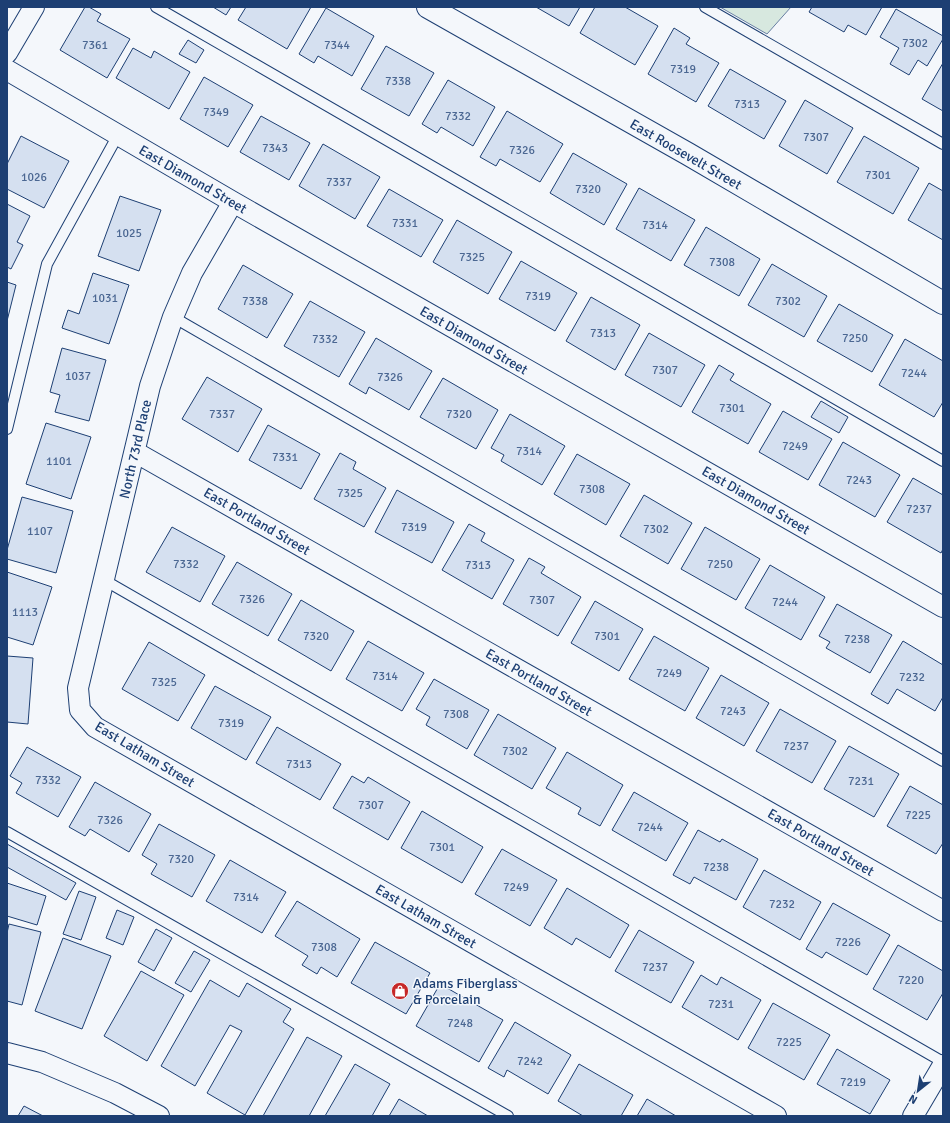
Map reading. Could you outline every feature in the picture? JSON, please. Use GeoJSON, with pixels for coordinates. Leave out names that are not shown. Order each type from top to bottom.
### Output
{"type":"FeatureCollection","features":[{"type":"Feature","properties":{"kind":"street"},"geometry":{"type":"LineString","coordinates":[[7,53],[34,7]]}},
{"type":"Feature","properties":{"kind":"street","name":"East Roosevelt Street"},"geometry":{"type":"LineString","coordinates":[[428,7],[688,154],[943,303]]}},
{"type":"Feature","properties":{"kind":"street","name":"East Diamond Street"},"geometry":{"type":"LineString","coordinates":[[7,70],[233,202],[943,607]]}},
{"type":"Feature","properties":{"kind":"street","name":"North 73rd Place"},"geometry":{"type":"LineString","coordinates":[[80,710],[78,688],[150,386],[172,317],[192,273],[233,202]]}},
{"type":"Feature","properties":{"kind":"street","name":"East Portland Street"},"geometry":{"type":"LineString","coordinates":[[135,452],[943,911]]}},
{"type":"Feature","properties":{"kind":"street","name":"East Latham Street"},"geometry":{"type":"LineString","coordinates":[[80,710],[95,726],[776,1116]]}},
{"type":"Feature","properties":{"kind":"street"},"geometry":{"type":"LineString","coordinates":[[7,1053],[42,1062],[115,1093],[159,1116]]}},
{"type":"Feature","properties":{"kind":"street"},"geometry":{"type":"LineString","coordinates":[[913,1116],[943,1065]]}},
{"type":"Feature","properties":{"kind":"lane"},"geometry":{"type":"LineString","coordinates":[[156,7],[943,460]]}},
{"type":"Feature","properties":{"kind":"lane"},"geometry":{"type":"LineString","coordinates":[[705,7],[943,144]]}},
{"type":"Feature","properties":{"kind":"lane"},"geometry":{"type":"LineString","coordinates":[[7,429],[47,264],[118,135]]}},
{"type":"Feature","properties":{"kind":"lane"},"geometry":{"type":"LineString","coordinates":[[172,317],[943,761]]}},
{"type":"Feature","properties":{"kind":"lane"},"geometry":{"type":"LineString","coordinates":[[104,580],[943,1062]]}},
{"type":"Feature","properties":{"kind":"lane"},"geometry":{"type":"LineString","coordinates":[[7,832],[508,1116]]}},
{"type":"Feature","properties":{"kind":"shaded area"},"geometry":{"type":"Polygon","coordinates":[[[720,7],[791,7],[767,34],[720,7]]]}},
{"type":"Feature","properties":{"kind":"building"},"geometry":{"type":"Polygon","coordinates":[[[85,7],[89,7],[101,14],[97,21],[130,39],[107,78],[60,50],[85,7]]]}},
{"type":"Feature","properties":{"kind":"building"},"geometry":{"type":"Polygon","coordinates":[[[213,7],[231,7],[226,15],[213,7]]]}},
{"type":"Feature","properties":{"kind":"building"},"geometry":{"type":"Polygon","coordinates":[[[246,7],[311,7],[287,49],[238,20],[246,7]]]}},
{"type":"Feature","properties":{"kind":"building"},"geometry":{"type":"Polygon","coordinates":[[[536,7],[580,7],[569,26],[536,7]]]}},
{"type":"Feature","properties":{"kind":"building"},"geometry":{"type":"Polygon","coordinates":[[[595,7],[625,7],[658,26],[635,65],[580,33],[595,7]]]}},
{"type":"Feature","properties":{"kind":"building"},"geometry":{"type":"Polygon","coordinates":[[[812,7],[882,7],[866,35],[848,25],[844,32],[809,12],[812,7]]]}},
{"type":"Feature","properties":{"kind":"building"},"geometry":{"type":"Polygon","coordinates":[[[326,8],[374,36],[352,76],[318,56],[314,63],[299,54],[326,8]]]}},
{"type":"Feature","properties":{"kind":"building"},"geometry":{"type":"Polygon","coordinates":[[[896,9],[943,36],[943,39],[927,66],[918,60],[909,75],[890,64],[899,48],[880,37],[896,9]]]}},
{"type":"Feature","properties":{"kind":"building"},"geometry":{"type":"Polygon","coordinates":[[[674,28],[690,38],[686,44],[719,63],[696,102],[648,74],[674,28]]]}},
{"type":"Feature","properties":{"kind":"building"},"geometry":{"type":"Polygon","coordinates":[[[188,40],[204,50],[196,63],[179,54],[188,40]]]}},
{"type":"Feature","properties":{"kind":"building"},"geometry":{"type":"Polygon","coordinates":[[[386,46],[434,73],[409,116],[361,89],[386,46]]]}},
{"type":"Feature","properties":{"kind":"building"},"geometry":{"type":"Polygon","coordinates":[[[133,48],[151,58],[154,51],[190,72],[169,109],[116,78],[133,48]]]}},
{"type":"Feature","properties":{"kind":"building"},"geometry":{"type":"Polygon","coordinates":[[[943,63],[943,111],[922,99],[943,63]]]}},
{"type":"Feature","properties":{"kind":"building"},"geometry":{"type":"Polygon","coordinates":[[[730,69],[786,101],[764,139],[708,106],[730,69]]]}},
{"type":"Feature","properties":{"kind":"building"},"geometry":{"type":"Polygon","coordinates":[[[204,77],[253,105],[228,147],[180,119],[204,77]]]}},
{"type":"Feature","properties":{"kind":"building"},"geometry":{"type":"Polygon","coordinates":[[[448,80],[495,107],[473,146],[441,127],[437,133],[422,124],[448,80]]]}},
{"type":"Feature","properties":{"kind":"building"},"geometry":{"type":"Polygon","coordinates":[[[805,100],[853,128],[827,174],[779,146],[805,100]]]}},
{"type":"Feature","properties":{"kind":"building"},"geometry":{"type":"Polygon","coordinates":[[[507,111],[563,144],[540,182],[500,159],[496,166],[480,157],[507,111]]]}},
{"type":"Feature","properties":{"kind":"building"},"geometry":{"type":"Polygon","coordinates":[[[261,116],[310,143],[289,180],[240,152],[261,116]]]}},
{"type":"Feature","properties":{"kind":"building"},"geometry":{"type":"Polygon","coordinates":[[[21,136],[69,161],[44,208],[7,189],[7,164],[21,136]]]}},
{"type":"Feature","properties":{"kind":"building"},"geometry":{"type":"Polygon","coordinates":[[[864,136],[919,168],[893,214],[837,182],[864,136]]]}},
{"type":"Feature","properties":{"kind":"building"},"geometry":{"type":"Polygon","coordinates":[[[323,144],[380,177],[355,219],[299,186],[323,144]]]}},
{"type":"Feature","properties":{"kind":"building"},"geometry":{"type":"Polygon","coordinates":[[[573,153],[627,184],[604,225],[550,193],[573,153]]]}},
{"type":"Feature","properties":{"kind":"building"},"geometry":{"type":"Polygon","coordinates":[[[929,183],[943,191],[943,240],[908,220],[929,183]]]}},
{"type":"Feature","properties":{"kind":"building"},"geometry":{"type":"Polygon","coordinates":[[[639,188],[695,220],[671,261],[616,229],[639,188]]]}},
{"type":"Feature","properties":{"kind":"building"},"geometry":{"type":"Polygon","coordinates":[[[389,189],[443,220],[421,257],[367,226],[389,189]]]}},
{"type":"Feature","properties":{"kind":"building"},"geometry":{"type":"Polygon","coordinates":[[[120,196],[161,210],[139,271],[98,256],[120,196]]]}},
{"type":"Feature","properties":{"kind":"building"},"geometry":{"type":"Polygon","coordinates":[[[7,204],[30,216],[17,242],[23,245],[11,269],[7,267],[7,204]]]}},
{"type":"Feature","properties":{"kind":"building"},"geometry":{"type":"Polygon","coordinates":[[[457,220],[512,252],[488,294],[433,262],[457,220]]]}},
{"type":"Feature","properties":{"kind":"building"},"geometry":{"type":"Polygon","coordinates":[[[706,227],[760,259],[739,296],[684,265],[706,227]]]}},
{"type":"Feature","properties":{"kind":"building"},"geometry":{"type":"Polygon","coordinates":[[[521,261],[577,293],[555,331],[499,299],[521,261]]]}},
{"type":"Feature","properties":{"kind":"building"},"geometry":{"type":"Polygon","coordinates":[[[772,264],[827,296],[804,337],[748,305],[772,264]]]}},
{"type":"Feature","properties":{"kind":"building"},"geometry":{"type":"Polygon","coordinates":[[[243,265],[293,294],[267,338],[218,309],[243,265]]]}},
{"type":"Feature","properties":{"kind":"building"},"geometry":{"type":"Polygon","coordinates":[[[93,273],[129,285],[109,344],[62,328],[68,310],[79,314],[93,273]]]}},
{"type":"Feature","properties":{"kind":"building"},"geometry":{"type":"Polygon","coordinates":[[[7,282],[16,285],[7,321],[7,282]]]}},
{"type":"Feature","properties":{"kind":"building"},"geometry":{"type":"Polygon","coordinates":[[[591,297],[640,325],[615,370],[566,341],[591,297]]]}},
{"type":"Feature","properties":{"kind":"building"},"geometry":{"type":"Polygon","coordinates":[[[310,301],[365,332],[339,377],[284,346],[310,301]]]}},
{"type":"Feature","properties":{"kind":"building"},"geometry":{"type":"Polygon","coordinates":[[[839,304],[893,335],[872,372],[817,341],[839,304]]]}},
{"type":"Feature","properties":{"kind":"building"},"geometry":{"type":"Polygon","coordinates":[[[649,333],[705,365],[681,407],[625,375],[649,333]]]}},
{"type":"Feature","properties":{"kind":"building"},"geometry":{"type":"Polygon","coordinates":[[[376,338],[432,371],[409,410],[369,387],[366,394],[349,384],[376,338]]]}},
{"type":"Feature","properties":{"kind":"building"},"geometry":{"type":"Polygon","coordinates":[[[905,339],[943,361],[943,402],[934,417],[879,385],[905,339]]]}},
{"type":"Feature","properties":{"kind":"building"},"geometry":{"type":"Polygon","coordinates":[[[62,348],[106,360],[89,421],[55,412],[60,395],[50,392],[62,348]]]}},
{"type":"Feature","properties":{"kind":"building"},"geometry":{"type":"Polygon","coordinates":[[[719,365],[734,374],[730,380],[771,404],[748,444],[692,412],[719,365]]]}},
{"type":"Feature","properties":{"kind":"building"},"geometry":{"type":"Polygon","coordinates":[[[207,377],[262,409],[238,452],[182,419],[207,377]]]}},
{"type":"Feature","properties":{"kind":"building"},"geometry":{"type":"Polygon","coordinates":[[[443,378],[498,410],[476,449],[420,417],[443,378]]]}},
{"type":"Feature","properties":{"kind":"building"},"geometry":{"type":"Polygon","coordinates":[[[821,401],[848,417],[839,433],[811,417],[821,401]]]}},
{"type":"Feature","properties":{"kind":"building"},"geometry":{"type":"Polygon","coordinates":[[[783,411],[832,439],[808,480],[759,452],[783,411]]]}},
{"type":"Feature","properties":{"kind":"building"},"geometry":{"type":"Polygon","coordinates":[[[510,414],[565,446],[542,485],[501,461],[504,455],[491,448],[510,414]]]}},
{"type":"Feature","properties":{"kind":"building"},"geometry":{"type":"Polygon","coordinates":[[[46,423],[91,437],[71,499],[26,484],[46,423]]]}},
{"type":"Feature","properties":{"kind":"building"},"geometry":{"type":"Polygon","coordinates":[[[268,425],[320,454],[301,489],[249,460],[268,425]]]}},
{"type":"Feature","properties":{"kind":"building"},"geometry":{"type":"Polygon","coordinates":[[[843,442],[900,475],[875,517],[819,485],[843,442]]]}},
{"type":"Feature","properties":{"kind":"building"},"geometry":{"type":"Polygon","coordinates":[[[340,453],[356,462],[353,469],[386,488],[364,527],[314,499],[340,453]]]}},
{"type":"Feature","properties":{"kind":"building"},"geometry":{"type":"Polygon","coordinates":[[[577,454],[630,484],[606,525],[554,494],[577,454]]]}},
{"type":"Feature","properties":{"kind":"building"},"geometry":{"type":"Polygon","coordinates":[[[913,478],[943,495],[943,549],[941,553],[887,522],[913,478]]]}},
{"type":"Feature","properties":{"kind":"building"},"geometry":{"type":"Polygon","coordinates":[[[397,490],[454,522],[432,563],[375,532],[397,490]]]}},
{"type":"Feature","properties":{"kind":"building"},"geometry":{"type":"Polygon","coordinates":[[[644,495],[692,523],[668,564],[620,536],[644,495]]]}},
{"type":"Feature","properties":{"kind":"building"},"geometry":{"type":"Polygon","coordinates":[[[22,497],[73,511],[56,573],[7,559],[7,550],[22,497]]]}},
{"type":"Feature","properties":{"kind":"building"},"geometry":{"type":"Polygon","coordinates":[[[469,524],[485,533],[481,541],[514,560],[492,599],[442,570],[469,524]]]}},
{"type":"Feature","properties":{"kind":"building"},"geometry":{"type":"Polygon","coordinates":[[[172,527],[225,556],[200,602],[146,572],[172,527]]]}},
{"type":"Feature","properties":{"kind":"building"},"geometry":{"type":"Polygon","coordinates":[[[705,527],[760,559],[736,600],[681,569],[705,527]]]}},
{"type":"Feature","properties":{"kind":"building"},"geometry":{"type":"Polygon","coordinates":[[[529,558],[545,567],[541,573],[581,597],[558,636],[503,604],[529,558]]]}},
{"type":"Feature","properties":{"kind":"building"},"geometry":{"type":"Polygon","coordinates":[[[237,562],[292,594],[268,636],[212,604],[237,562]]]}},
{"type":"Feature","properties":{"kind":"building"},"geometry":{"type":"Polygon","coordinates":[[[770,565],[825,597],[801,640],[745,608],[770,565]]]}},
{"type":"Feature","properties":{"kind":"building"},"geometry":{"type":"Polygon","coordinates":[[[7,572],[52,587],[33,645],[7,637],[7,572]]]}},
{"type":"Feature","properties":{"kind":"building"},"geometry":{"type":"Polygon","coordinates":[[[301,600],[354,631],[331,671],[278,640],[301,600]]]}},
{"type":"Feature","properties":{"kind":"building"},"geometry":{"type":"Polygon","coordinates":[[[595,601],[643,629],[619,671],[571,643],[595,601]]]}},
{"type":"Feature","properties":{"kind":"building"},"geometry":{"type":"Polygon","coordinates":[[[837,604],[892,635],[870,673],[826,648],[830,642],[819,636],[837,604]]]}},
{"type":"Feature","properties":{"kind":"building"},"geometry":{"type":"Polygon","coordinates":[[[654,636],[709,668],[685,711],[629,679],[654,636]]]}},
{"type":"Feature","properties":{"kind":"building"},"geometry":{"type":"Polygon","coordinates":[[[368,641],[424,673],[402,711],[346,679],[368,641]]]}},
{"type":"Feature","properties":{"kind":"building"},"geometry":{"type":"Polygon","coordinates":[[[903,641],[943,665],[943,697],[935,711],[897,689],[888,704],[871,694],[903,641]]]}},
{"type":"Feature","properties":{"kind":"building"},"geometry":{"type":"Polygon","coordinates":[[[149,642],[205,675],[178,721],[122,689],[149,642]]]}},
{"type":"Feature","properties":{"kind":"building"},"geometry":{"type":"Polygon","coordinates":[[[7,656],[33,658],[28,724],[7,722],[7,656]]]}},
{"type":"Feature","properties":{"kind":"building"},"geometry":{"type":"Polygon","coordinates":[[[721,675],[769,703],[744,746],[696,718],[721,675]]]}},
{"type":"Feature","properties":{"kind":"building"},"geometry":{"type":"Polygon","coordinates":[[[434,679],[489,710],[467,749],[426,725],[430,717],[416,709],[434,679]]]}},
{"type":"Feature","properties":{"kind":"building"},"geometry":{"type":"Polygon","coordinates":[[[215,686],[271,717],[246,760],[191,728],[215,686]]]}},
{"type":"Feature","properties":{"kind":"building"},"geometry":{"type":"Polygon","coordinates":[[[780,709],[836,741],[812,783],[756,751],[780,709]]]}},
{"type":"Feature","properties":{"kind":"building"},"geometry":{"type":"Polygon","coordinates":[[[498,714],[556,748],[532,789],[474,755],[498,714]]]}},
{"type":"Feature","properties":{"kind":"building"},"geometry":{"type":"Polygon","coordinates":[[[277,727],[341,764],[320,800],[256,763],[277,727]]]}},
{"type":"Feature","properties":{"kind":"building"},"geometry":{"type":"Polygon","coordinates":[[[849,746],[899,774],[874,817],[824,789],[849,746]]]}},
{"type":"Feature","properties":{"kind":"building"},"geometry":{"type":"Polygon","coordinates":[[[27,747],[81,777],[58,817],[16,793],[22,783],[10,776],[27,747]]]}},
{"type":"Feature","properties":{"kind":"building"},"geometry":{"type":"Polygon","coordinates":[[[567,752],[623,785],[600,826],[578,814],[581,808],[546,788],[567,752]]]}},
{"type":"Feature","properties":{"kind":"building"},"geometry":{"type":"Polygon","coordinates":[[[352,776],[364,783],[368,777],[410,802],[388,840],[333,808],[352,776]]]}},
{"type":"Feature","properties":{"kind":"building"},"geometry":{"type":"Polygon","coordinates":[[[95,782],[151,814],[129,852],[90,829],[85,836],[69,827],[95,782]]]}},
{"type":"Feature","properties":{"kind":"building"},"geometry":{"type":"Polygon","coordinates":[[[910,786],[943,805],[943,843],[936,854],[887,826],[910,786]]]}},
{"type":"Feature","properties":{"kind":"building"},"geometry":{"type":"Polygon","coordinates":[[[634,792],[688,823],[666,861],[612,830],[634,792]]]}},
{"type":"Feature","properties":{"kind":"building"},"geometry":{"type":"Polygon","coordinates":[[[422,811],[483,847],[462,883],[401,848],[422,811]]]}},
{"type":"Feature","properties":{"kind":"building"},"geometry":{"type":"Polygon","coordinates":[[[159,824],[215,855],[192,897],[151,874],[157,864],[142,855],[159,824]]]}},
{"type":"Feature","properties":{"kind":"building"},"geometry":{"type":"Polygon","coordinates":[[[698,830],[720,842],[722,839],[758,859],[736,900],[694,877],[690,884],[673,875],[698,830]]]}},
{"type":"Feature","properties":{"kind":"building"},"geometry":{"type":"Polygon","coordinates":[[[7,844],[76,883],[66,900],[7,867],[7,844]]]}},
{"type":"Feature","properties":{"kind":"building"},"geometry":{"type":"Polygon","coordinates":[[[502,849],[557,880],[530,926],[475,894],[502,849]]]}},
{"type":"Feature","properties":{"kind":"building"},"geometry":{"type":"Polygon","coordinates":[[[230,860],[286,892],[262,933],[206,901],[230,860]]]}},
{"type":"Feature","properties":{"kind":"building"},"geometry":{"type":"Polygon","coordinates":[[[764,870],[821,902],[800,940],[743,907],[764,870]]]}},
{"type":"Feature","properties":{"kind":"building"},"geometry":{"type":"Polygon","coordinates":[[[7,883],[46,896],[37,925],[7,916],[7,883]]]}},
{"type":"Feature","properties":{"kind":"building"},"geometry":{"type":"Polygon","coordinates":[[[567,888],[629,925],[610,958],[576,938],[572,945],[544,928],[567,888]]]}},
{"type":"Feature","properties":{"kind":"building"},"geometry":{"type":"Polygon","coordinates":[[[79,891],[96,897],[81,940],[63,934],[79,891]]]}},
{"type":"Feature","properties":{"kind":"building"},"geometry":{"type":"Polygon","coordinates":[[[297,901],[360,939],[337,977],[321,967],[317,974],[302,965],[308,956],[275,936],[297,901]]]}},
{"type":"Feature","properties":{"kind":"building"},"geometry":{"type":"Polygon","coordinates":[[[833,903],[890,935],[867,975],[826,952],[822,958],[806,949],[833,903]]]}},
{"type":"Feature","properties":{"kind":"building"},"geometry":{"type":"Polygon","coordinates":[[[117,910],[134,917],[123,945],[106,938],[117,910]]]}},
{"type":"Feature","properties":{"kind":"building"},"geometry":{"type":"Polygon","coordinates":[[[9,924],[41,932],[22,1005],[7,1001],[7,933],[9,924]]]}},
{"type":"Feature","properties":{"kind":"building"},"geometry":{"type":"Polygon","coordinates":[[[156,929],[172,938],[154,971],[138,962],[156,929]]]}},
{"type":"Feature","properties":{"kind":"building"},"geometry":{"type":"Polygon","coordinates":[[[639,930],[694,962],[671,1003],[615,971],[639,930]]]}},
{"type":"Feature","properties":{"kind":"building"},"geometry":{"type":"Polygon","coordinates":[[[63,938],[111,956],[82,1029],[35,1011],[63,938]]]}},
{"type":"Feature","properties":{"kind":"building"},"geometry":{"type":"Polygon","coordinates":[[[375,942],[430,973],[406,1014],[351,983],[375,942]]]}},
{"type":"Feature","properties":{"kind":"building"},"geometry":{"type":"Polygon","coordinates":[[[898,945],[943,971],[943,993],[927,1020],[873,989],[898,945]]]}},
{"type":"Feature","properties":{"kind":"building"},"geometry":{"type":"Polygon","coordinates":[[[194,951],[210,960],[191,992],[175,983],[194,951]]]}},
{"type":"Feature","properties":{"kind":"building"},"geometry":{"type":"Polygon","coordinates":[[[141,971],[184,995],[147,1061],[104,1036],[141,971]]]}},
{"type":"Feature","properties":{"kind":"building"},"geometry":{"type":"Polygon","coordinates":[[[701,975],[717,985],[721,977],[761,1000],[738,1040],[682,1007],[701,975]]]}},
{"type":"Feature","properties":{"kind":"building"},"geometry":{"type":"Polygon","coordinates":[[[210,980],[239,997],[247,983],[291,1009],[283,1022],[294,1029],[245,1115],[207,1093],[242,1031],[230,1025],[195,1086],[161,1066],[210,980]]]}},
{"type":"Feature","properties":{"kind":"building"},"geometry":{"type":"Polygon","coordinates":[[[440,984],[503,1020],[479,1062],[416,1026],[440,984]]]}},
{"type":"Feature","properties":{"kind":"building"},"geometry":{"type":"Polygon","coordinates":[[[773,1003],[830,1035],[804,1080],[748,1048],[773,1003]]]}},
{"type":"Feature","properties":{"kind":"building"},"geometry":{"type":"Polygon","coordinates":[[[515,1022],[571,1055],[548,1094],[507,1070],[504,1077],[488,1068],[515,1022]]]}},
{"type":"Feature","properties":{"kind":"building"},"geometry":{"type":"Polygon","coordinates":[[[307,1037],[342,1056],[309,1116],[263,1116],[307,1037]]]}},
{"type":"Feature","properties":{"kind":"building"},"geometry":{"type":"Polygon","coordinates":[[[837,1049],[890,1080],[870,1114],[817,1084],[837,1049]]]}},
{"type":"Feature","properties":{"kind":"building"},"geometry":{"type":"Polygon","coordinates":[[[355,1064],[390,1084],[372,1116],[325,1116],[355,1064]]]}},
{"type":"Feature","properties":{"kind":"building"},"geometry":{"type":"Polygon","coordinates":[[[579,1064],[633,1095],[621,1116],[583,1116],[558,1101],[579,1064]]]}},
{"type":"Feature","properties":{"kind":"building"},"geometry":{"type":"Polygon","coordinates":[[[399,1099],[428,1116],[389,1116],[399,1099]]]}},
{"type":"Feature","properties":{"kind":"building"},"geometry":{"type":"Polygon","coordinates":[[[647,1099],[676,1116],[637,1116],[647,1099]]]}},
{"type":"Feature","properties":{"kind":"building"},"geometry":{"type":"Polygon","coordinates":[[[24,1106],[43,1116],[18,1116],[24,1106]]]}},
{"type":"Feature","properties":{"kind":"place","name":"Adams Fiberglass & Porcelain"},"geometry":{"type":"Point","coordinates":[400,991]}}]}
